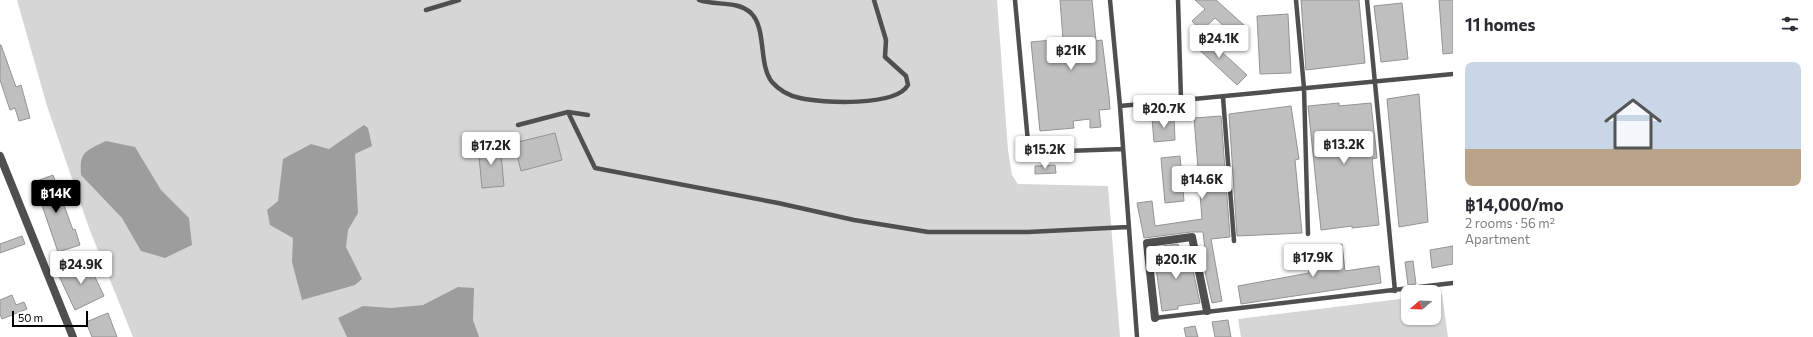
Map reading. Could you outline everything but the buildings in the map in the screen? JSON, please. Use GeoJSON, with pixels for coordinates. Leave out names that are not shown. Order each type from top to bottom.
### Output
{"type":"FeatureCollection","features":[{"type":"Feature","properties":{"kind":"street"},"geometry":{"type":"LineString","coordinates":[[0,158],[73,337]]}},
{"type":"Feature","properties":{"kind":"street"},"geometry":{"type":"LineString","coordinates":[[1155,318],[1148,243],[1192,237],[1207,311]]}},
{"type":"Feature","properties":{"kind":"lane"},"geometry":{"type":"LineString","coordinates":[[426,10],[459,0]]}},
{"type":"Feature","properties":{"kind":"lane"},"geometry":{"type":"LineString","coordinates":[[699,0],[729,4],[743,8],[752,14],[759,32],[766,72],[773,84],[802,99],[847,102],[881,99],[902,91],[908,85],[906,76],[885,57],[886,40],[874,0]]}},
{"type":"Feature","properties":{"kind":"lane"},"geometry":{"type":"LineString","coordinates":[[1015,0],[1028,142],[1030,147],[1038,152],[1124,149]]}},
{"type":"Feature","properties":{"kind":"lane"},"geometry":{"type":"LineString","coordinates":[[1110,0],[1124,149],[1128,227],[1137,337]]}},
{"type":"Feature","properties":{"kind":"lane"},"geometry":{"type":"LineString","coordinates":[[1178,0],[1181,99]]}},
{"type":"Feature","properties":{"kind":"lane"},"geometry":{"type":"LineString","coordinates":[[1296,0],[1304,88],[1308,234]]}},
{"type":"Feature","properties":{"kind":"lane"},"geometry":{"type":"LineString","coordinates":[[1367,0],[1395,291]]}},
{"type":"Feature","properties":{"kind":"lane"},"geometry":{"type":"LineString","coordinates":[[1120,106],[1453,74]]}},
{"type":"Feature","properties":{"kind":"lane"},"geometry":{"type":"LineString","coordinates":[[1223,97],[1234,242]]}},
{"type":"Feature","properties":{"kind":"lane"},"geometry":{"type":"LineString","coordinates":[[568,112],[595,168],[771,202],[854,220],[928,232],[1028,232],[1128,227]]}},
{"type":"Feature","properties":{"kind":"lane"},"geometry":{"type":"LineString","coordinates":[[518,125],[568,112],[588,115]]}},
{"type":"Feature","properties":{"kind":"lane"},"geometry":{"type":"LineString","coordinates":[[1155,318],[1453,284]]}},
{"type":"Feature","properties":{"kind":"shaded area"},"geometry":{"type":"Polygon","coordinates":[[[17,0],[997,0],[1008,150],[1012,175],[1018,184],[1108,186],[1120,337],[133,337],[89,228],[47,106],[17,0]]]}},
{"type":"Feature","properties":{"kind":"shaded area"},"geometry":{"type":"Polygon","coordinates":[[[364,125],[368,128],[372,146],[355,154],[358,213],[348,230],[346,247],[362,279],[355,285],[302,300],[292,262],[293,238],[270,225],[267,210],[278,201],[283,159],[311,144],[329,149],[364,125]]]}},
{"type":"Feature","properties":{"kind":"shaded area"},"geometry":{"type":"Polygon","coordinates":[[[106,141],[135,147],[161,190],[189,218],[192,245],[165,258],[141,251],[122,218],[81,175],[81,161],[85,153],[93,147],[106,141]]]}},
{"type":"Feature","properties":{"kind":"shaded area"},"geometry":{"type":"Polygon","coordinates":[[[458,287],[474,288],[473,320],[479,337],[347,337],[338,318],[363,306],[391,308],[423,305],[458,287]]]}},
{"type":"Feature","properties":{"kind":"shaded area"},"geometry":{"type":"Polygon","coordinates":[[[1441,294],[1448,337],[1241,337],[1238,319],[1401,299],[1401,325],[1441,325],[1441,294]]]}}]}
